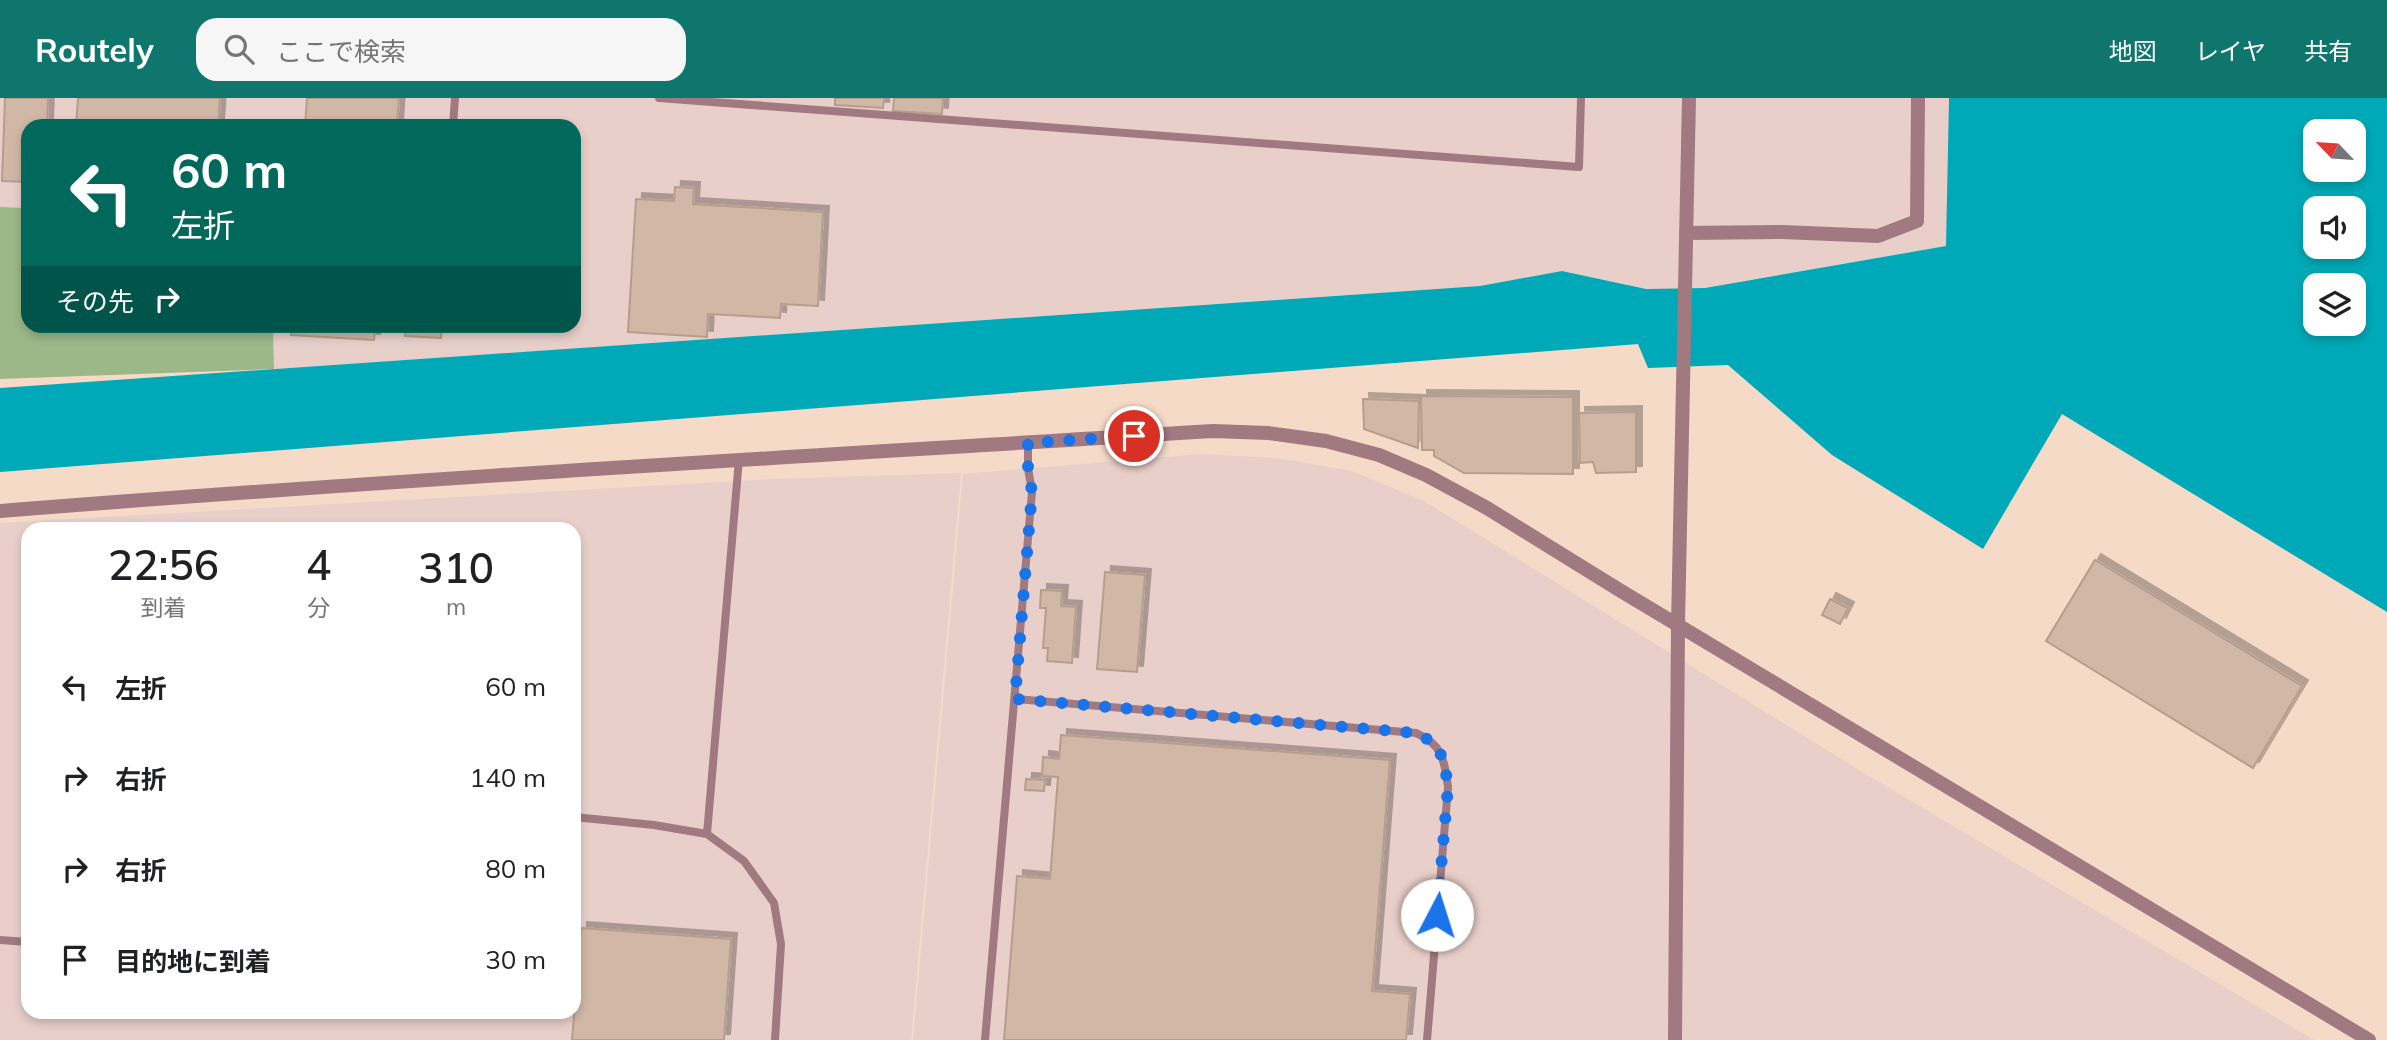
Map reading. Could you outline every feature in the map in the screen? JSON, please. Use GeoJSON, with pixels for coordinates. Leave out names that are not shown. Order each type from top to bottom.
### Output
{"type":"FeatureCollection","features":[{"type":"Feature","properties":{"kind":"street"},"geometry":{"type":"LineString","coordinates":[[1675,1040],[1678,624],[1689,98]]}},
{"type":"Feature","properties":{"kind":"street"},"geometry":{"type":"LineString","coordinates":[[1686,233],[1782,232],[1878,236],[1917,220],[1918,98]]}},
{"type":"Feature","properties":{"kind":"street"},"geometry":{"type":"LineString","coordinates":[[0,511],[739,459],[1213,431],[1268,433],[1326,442],[1379,455],[1426,475],[1487,508],[2369,1040]]}},
{"type":"Feature","properties":{"kind":"lane"},"geometry":{"type":"LineString","coordinates":[[454,119],[456,98]]}},
{"type":"Feature","properties":{"kind":"lane"},"geometry":{"type":"LineString","coordinates":[[659,98],[1579,167],[1581,98]]}},
{"type":"Feature","properties":{"kind":"lane"},"geometry":{"type":"LineString","coordinates":[[985,1040],[1032,492],[1028,443]]}},
{"type":"Feature","properties":{"kind":"lane"},"geometry":{"type":"LineString","coordinates":[[707,834],[739,459]]}},
{"type":"Feature","properties":{"kind":"lane"},"geometry":{"type":"LineString","coordinates":[[1015,699],[1416,733],[1430,739],[1438,747],[1445,766],[1448,787],[1427,1040]]}},
{"type":"Feature","properties":{"kind":"lane"},"geometry":{"type":"LineString","coordinates":[[581,818],[654,825],[707,834],[744,861],[774,903],[781,944],[775,1040]]}},
{"type":"Feature","properties":{"kind":"lane"},"geometry":{"type":"LineString","coordinates":[[0,940],[21,942]]}},
{"type":"Feature","properties":{"kind":"shaded area"},"geometry":{"type":"Polygon","coordinates":[[[0,98],[1949,98],[1947,246],[1705,288],[1646,289],[1562,271],[1480,286],[274,369],[273,333],[581,333],[581,119],[21,119],[21,208],[0,207],[0,98]]]}},
{"type":"Feature","properties":{"kind":"shaded area"},"geometry":{"type":"Polygon","coordinates":[[[1201,454],[1278,458],[1352,471],[1424,501],[1869,776],[2314,1040],[913,1040],[963,474],[1201,454]]]}},
{"type":"Feature","properties":{"kind":"shaded area"},"geometry":{"type":"Polygon","coordinates":[[[961,473],[911,1040],[0,1040],[0,523],[771,479],[961,473]]]}},
{"type":"Feature","properties":{"kind":"green space"},"geometry":{"type":"Polygon","coordinates":[[[0,207],[21,208],[21,333],[273,333],[274,369],[0,379],[0,207]]]}},
{"type":"Feature","properties":{"kind":"water"},"geometry":{"type":"Polygon","coordinates":[[[1949,98],[2387,98],[2387,612],[2062,414],[1983,549],[1832,455],[1728,365],[1648,368],[1638,344],[0,472],[0,388],[1480,286],[1562,271],[1646,289],[1705,288],[1946,246],[1949,98]]]}},
{"type":"Feature","properties":{"kind":"building"},"geometry":{"type":"Polygon","coordinates":[[[5,98],[48,98],[47,119],[21,119],[21,182],[2,181],[5,98]]]}},
{"type":"Feature","properties":{"kind":"building"},"geometry":{"type":"Polygon","coordinates":[[[78,98],[220,98],[218,119],[76,119],[78,98]]]}},
{"type":"Feature","properties":{"kind":"building"},"geometry":{"type":"Polygon","coordinates":[[[307,98],[399,98],[398,119],[306,119],[307,98]]]}},
{"type":"Feature","properties":{"kind":"building"},"geometry":{"type":"Polygon","coordinates":[[[835,98],[884,98],[883,108],[835,105],[835,98]]]}},
{"type":"Feature","properties":{"kind":"building"},"geometry":{"type":"Polygon","coordinates":[[[894,98],[943,98],[942,114],[893,111],[894,98]]]}},
{"type":"Feature","properties":{"kind":"building"},"geometry":{"type":"Polygon","coordinates":[[[675,187],[694,188],[693,204],[823,212],[818,306],[781,304],[780,318],[708,314],[707,337],[628,332],[636,199],[674,201],[675,187]]]}},
{"type":"Feature","properties":{"kind":"building"},"geometry":{"type":"Polygon","coordinates":[[[291,333],[374,333],[374,340],[291,333]]]}},
{"type":"Feature","properties":{"kind":"building"},"geometry":{"type":"Polygon","coordinates":[[[405,333],[441,333],[441,338],[405,336],[405,333]]]}},
{"type":"Feature","properties":{"kind":"building"},"geometry":{"type":"Polygon","coordinates":[[[1421,396],[1573,397],[1573,474],[1464,473],[1434,456],[1434,450],[1422,450],[1421,396]]]}},
{"type":"Feature","properties":{"kind":"building"},"geometry":{"type":"Polygon","coordinates":[[[1363,399],[1419,401],[1418,448],[1364,429],[1363,399]]]}},
{"type":"Feature","properties":{"kind":"building"},"geometry":{"type":"Polygon","coordinates":[[[1636,412],[1636,472],[1596,473],[1593,462],[1580,463],[1579,413],[1636,412]]]}},
{"type":"Feature","properties":{"kind":"building"},"geometry":{"type":"Polygon","coordinates":[[[2095,560],[2302,686],[2253,768],[2046,641],[2095,560]]]}},
{"type":"Feature","properties":{"kind":"building"},"geometry":{"type":"Polygon","coordinates":[[[1105,572],[1145,575],[1137,672],[1097,669],[1105,572]]]}},
{"type":"Feature","properties":{"kind":"building"},"geometry":{"type":"Polygon","coordinates":[[[1041,590],[1062,591],[1061,606],[1076,607],[1072,663],[1047,661],[1048,648],[1043,648],[1046,608],[1040,608],[1041,590]]]}},
{"type":"Feature","properties":{"kind":"building"},"geometry":{"type":"Polygon","coordinates":[[[1830,599],[1848,608],[1840,624],[1822,615],[1830,599]]]}},
{"type":"Feature","properties":{"kind":"building"},"geometry":{"type":"Polygon","coordinates":[[[1061,735],[1390,760],[1372,991],[1410,994],[1406,1040],[1004,1040],[1017,876],[1050,879],[1058,777],[1042,776],[1043,757],[1059,759],[1061,735]]]}},
{"type":"Feature","properties":{"kind":"building"},"geometry":{"type":"Polygon","coordinates":[[[1026,779],[1045,780],[1044,791],[1025,790],[1026,779]]]}},
{"type":"Feature","properties":{"kind":"building"},"geometry":{"type":"Polygon","coordinates":[[[581,928],[731,939],[724,1040],[572,1040],[574,1019],[581,1019],[581,928]]]}},
{"type":"Feature","properties":{"kind":"route"},"geometry":{"type":"LineString","coordinates":[[1134,436],[1028,443],[1032,492],[1015,699],[1416,733],[1430,739],[1438,747],[1445,766],[1448,787],[1437,915]]}}]}
